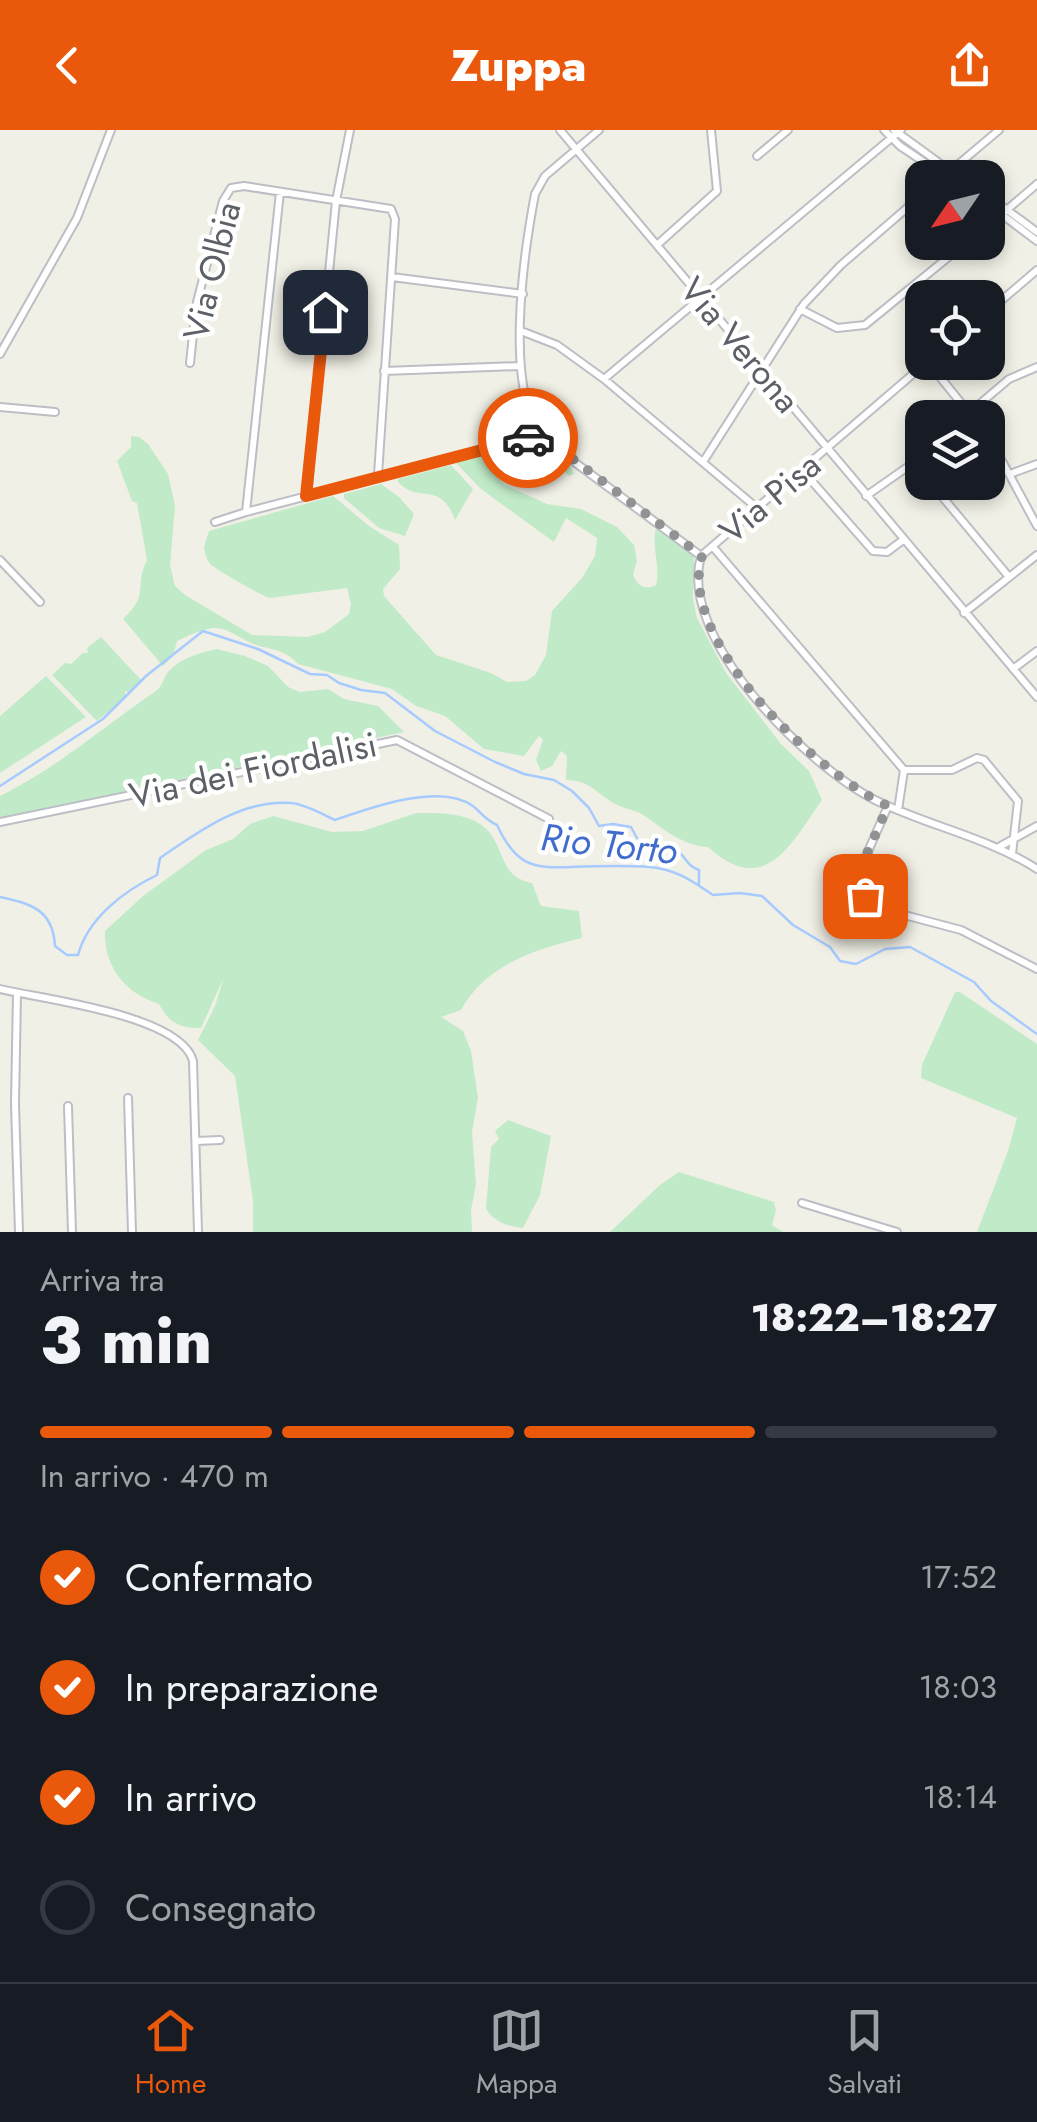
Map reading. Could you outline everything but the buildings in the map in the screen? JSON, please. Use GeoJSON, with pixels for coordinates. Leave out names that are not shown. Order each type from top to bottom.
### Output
{"type":"FeatureCollection","features":[{"type":"Feature","properties":{"kind":"street"},"geometry":{"type":"LineString","coordinates":[[0,354],[78,218],[111,130]]}},
{"type":"Feature","properties":{"kind":"street"},"geometry":{"type":"LineString","coordinates":[[306,496],[336,201],[350,130]]}},
{"type":"Feature","properties":{"kind":"street","name":"Via Verona"},"geometry":{"type":"LineString","coordinates":[[560,130],[1037,697]]}},
{"type":"Feature","properties":{"kind":"street"},"geometry":{"type":"LineString","coordinates":[[214,522],[541,435],[526,401],[520,366],[523,294],[536,189],[547,174],[599,130]]}},
{"type":"Feature","properties":{"kind":"street"},"geometry":{"type":"LineString","coordinates":[[656,245],[717,191],[711,130]]}},
{"type":"Feature","properties":{"kind":"street"},"geometry":{"type":"LineString","coordinates":[[757,156],[788,130]]}},
{"type":"Feature","properties":{"kind":"street"},"geometry":{"type":"LineString","coordinates":[[884,130],[896,133],[929,160]]}},
{"type":"Feature","properties":{"kind":"street"},"geometry":{"type":"LineString","coordinates":[[965,160],[1000,130]]}},
{"type":"Feature","properties":{"kind":"street"},"geometry":{"type":"LineString","coordinates":[[604,379],[896,133]]}},
{"type":"Feature","properties":{"kind":"street"},"geometry":{"type":"LineString","coordinates":[[1005,212],[1037,184]]}},
{"type":"Feature","properties":{"kind":"street","name":"Via Olbia"},"geometry":{"type":"LineString","coordinates":[[190,363],[196,306],[226,194],[239,186],[394,212],[378,476]]}},
{"type":"Feature","properties":{"kind":"street"},"geometry":{"type":"LineString","coordinates":[[246,512],[280,192]]}},
{"type":"Feature","properties":{"kind":"street"},"geometry":{"type":"LineString","coordinates":[[703,462],[800,310],[837,269],[905,211]]}},
{"type":"Feature","properties":{"kind":"street"},"geometry":{"type":"LineString","coordinates":[[1005,212],[1037,232]]}},
{"type":"Feature","properties":{"kind":"street"},"geometry":{"type":"LineString","coordinates":[[1005,212],[1037,241]]}},
{"type":"Feature","properties":{"kind":"street"},"geometry":{"type":"LineString","coordinates":[[800,310],[836,328],[865,325],[946,260]]}},
{"type":"Feature","properties":{"kind":"street"},"geometry":{"type":"LineString","coordinates":[[1005,297],[1037,270]]}},
{"type":"Feature","properties":{"kind":"street"},"geometry":{"type":"LineString","coordinates":[[392,276],[523,294]]}},
{"type":"Feature","properties":{"kind":"street"},"geometry":{"type":"LineString","coordinates":[[520,331],[556,346],[604,379],[758,508]]}},
{"type":"Feature","properties":{"kind":"street"},"geometry":{"type":"LineString","coordinates":[[384,370],[520,366]]}},
{"type":"Feature","properties":{"kind":"street"},"geometry":{"type":"LineString","coordinates":[[986,400],[1002,384],[1037,366]]}},
{"type":"Feature","properties":{"kind":"street","name":"Via Pisa"},"geometry":{"type":"LineString","coordinates":[[541,435],[702,556],[907,380]]}},
{"type":"Feature","properties":{"kind":"street"},"geometry":{"type":"LineString","coordinates":[[943,380],[959,400]]}},
{"type":"Feature","properties":{"kind":"street"},"geometry":{"type":"LineString","coordinates":[[0,407],[55,412]]}},
{"type":"Feature","properties":{"kind":"street"},"geometry":{"type":"LineString","coordinates":[[1010,474],[1037,464]]}},
{"type":"Feature","properties":{"kind":"street"},"geometry":{"type":"LineString","coordinates":[[1005,465],[1037,526]]}},
{"type":"Feature","properties":{"kind":"street"},"geometry":{"type":"LineString","coordinates":[[866,496],[905,469]]}},
{"type":"Feature","properties":{"kind":"street"},"geometry":{"type":"LineString","coordinates":[[803,470],[871,549],[887,552],[903,540]]}},
{"type":"Feature","properties":{"kind":"street"},"geometry":{"type":"LineString","coordinates":[[945,500],[1009,577]]}},
{"type":"Feature","properties":{"kind":"street"},"geometry":{"type":"LineString","coordinates":[[713,546],[904,770],[898,810]]}},
{"type":"Feature","properties":{"kind":"street"},"geometry":{"type":"LineString","coordinates":[[702,556],[698,583],[716,638],[738,676],[814,755],[858,790],[888,806],[999,847],[1037,868]]}},
{"type":"Feature","properties":{"kind":"street"},"geometry":{"type":"LineString","coordinates":[[964,613],[1037,556]]}},
{"type":"Feature","properties":{"kind":"street"},"geometry":{"type":"LineString","coordinates":[[0,560],[40,602]]}},
{"type":"Feature","properties":{"kind":"street"},"geometry":{"type":"LineString","coordinates":[[1013,669],[1037,651]]}},
{"type":"Feature","properties":{"kind":"street","name":"Via dei Fiordalisi"},"geometry":{"type":"LineString","coordinates":[[0,822],[394,740],[549,819]]}},
{"type":"Feature","properties":{"kind":"street"},"geometry":{"type":"LineString","coordinates":[[904,770],[948,770],[982,758],[1017,798],[1012,854]]}},
{"type":"Feature","properties":{"kind":"street"},"geometry":{"type":"LineString","coordinates":[[888,806],[858,874],[865,896],[882,910],[961,930],[1037,969]]}},
{"type":"Feature","properties":{"kind":"street"},"geometry":{"type":"LineString","coordinates":[[999,847],[1037,826]]}},
{"type":"Feature","properties":{"kind":"street"},"geometry":{"type":"LineString","coordinates":[[0,989],[130,1018],[178,1040],[192,1058],[198,1232]]}},
{"type":"Feature","properties":{"kind":"street"},"geometry":{"type":"LineString","coordinates":[[17,993],[19,1232]]}},
{"type":"Feature","properties":{"kind":"street"},"geometry":{"type":"LineString","coordinates":[[128,1098],[132,1232]]}},
{"type":"Feature","properties":{"kind":"street"},"geometry":{"type":"LineString","coordinates":[[68,1106],[72,1232]]}},
{"type":"Feature","properties":{"kind":"street"},"geometry":{"type":"LineString","coordinates":[[196,1141],[220,1140]]}},
{"type":"Feature","properties":{"kind":"street"},"geometry":{"type":"LineString","coordinates":[[802,1203],[897,1232]]}},
{"type":"Feature","properties":{"kind":"green space"},"geometry":{"type":"Polygon","coordinates":[[[131,436],[148,444],[168,474],[175,506],[170,565],[175,586],[185,595],[252,635],[307,637],[325,632],[349,614],[347,588],[270,598],[210,564],[204,547],[209,531],[333,496],[399,545],[400,569],[383,589],[384,596],[436,655],[507,682],[526,681],[535,675],[546,655],[552,611],[582,578],[595,556],[597,538],[566,518],[554,542],[481,489],[456,463],[522,446],[552,450],[574,474],[569,476],[544,455],[541,465],[547,477],[532,478],[506,467],[499,469],[497,477],[505,485],[547,504],[581,509],[617,527],[634,545],[637,561],[633,574],[642,586],[656,585],[656,529],[694,556],[693,599],[697,618],[726,673],[781,744],[809,771],[822,800],[775,860],[761,867],[746,868],[728,862],[708,847],[674,836],[587,785],[566,780],[567,756],[561,751],[552,766],[541,771],[536,760],[543,740],[539,736],[524,756],[484,749],[445,716],[416,706],[392,689],[298,664],[280,651],[221,629],[202,630],[177,641],[173,656],[163,666],[123,619],[137,603],[147,560],[137,503],[132,501],[117,461],[131,447],[131,436]]]}},
{"type":"Feature","properties":{"kind":"green space"},"geometry":{"type":"Polygon","coordinates":[[[451,465],[473,489],[455,520],[443,500],[406,489],[398,482],[398,479],[451,465]]]}},
{"type":"Feature","properties":{"kind":"green space"},"geometry":{"type":"Polygon","coordinates":[[[381,484],[414,514],[405,536],[379,528],[344,498],[344,494],[381,484]]]}},
{"type":"Feature","properties":{"kind":"green space"},"geometry":{"type":"Polygon","coordinates":[[[101,637],[141,680],[97,721],[52,675],[65,663],[71,664],[88,653],[87,648],[101,637]]]}},
{"type":"Feature","properties":{"kind":"green space"},"geometry":{"type":"Polygon","coordinates":[[[217,649],[268,666],[288,687],[300,692],[328,689],[344,699],[378,706],[404,732],[0,818],[0,796],[60,760],[156,691],[178,663],[217,649]]]}},
{"type":"Feature","properties":{"kind":"green space"},"geometry":{"type":"Polygon","coordinates":[[[46,676],[86,717],[0,773],[0,716],[46,676]]]}},
{"type":"Feature","properties":{"kind":"green space"},"geometry":{"type":"Polygon","coordinates":[[[416,813],[457,815],[480,824],[489,831],[512,874],[532,883],[541,906],[579,911],[582,938],[513,961],[484,981],[461,1010],[441,1017],[463,1031],[471,1051],[478,1098],[472,1132],[476,1184],[472,1232],[253,1232],[253,1201],[235,1076],[198,1040],[224,977],[201,1028],[181,1025],[171,1020],[159,1004],[136,993],[119,977],[108,956],[105,931],[143,896],[250,824],[273,816],[332,832],[363,831],[416,813]]]}},
{"type":"Feature","properties":{"kind":"green space"},"geometry":{"type":"Polygon","coordinates":[[[955,992],[1037,1044],[1037,1232],[977,1232],[1017,1118],[921,1078],[922,1065],[955,992]]]}},
{"type":"Feature","properties":{"kind":"green space"},"geometry":{"type":"Polygon","coordinates":[[[508,1120],[551,1136],[540,1195],[523,1228],[502,1222],[486,1208],[491,1147],[499,1139],[495,1131],[508,1120]]]}},
{"type":"Feature","properties":{"kind":"green space"},"geometry":{"type":"Polygon","coordinates":[[[679,1172],[774,1202],[772,1225],[783,1232],[610,1232],[679,1172]]]}},
{"type":"Feature","properties":{"kind":"waterway"},"geometry":{"type":"LineString","coordinates":[[0,786],[103,719],[146,676],[203,631],[258,649],[310,674],[327,675],[361,690],[385,693],[435,731],[495,762],[524,774],[554,780],[572,791],[589,808],[599,826],[631,827],[638,840],[675,849],[699,870],[699,885]]}},
{"type":"Feature","properties":{"kind":"waterway","name":"Rio Torto"},"geometry":{"type":"LineString","coordinates":[[0,897],[39,911],[50,924],[55,946],[67,955],[78,955],[90,929],[109,907],[157,875],[160,858],[238,812],[255,806],[291,803],[335,820],[405,800],[442,796],[473,806],[497,825],[518,856],[535,865],[659,868],[683,876],[713,895],[762,896],[793,925],[830,947],[840,961],[856,964],[885,949],[910,947],[974,982],[991,1001],[1037,1034]]}},
{"type":"Feature","properties":{"kind":"way so far"},"geometry":{"type":"LineString","coordinates":[[528,438],[541,435],[702,556],[698,583],[702,604],[738,676],[814,755],[858,790],[888,806],[858,874],[865,896]]}},
{"type":"Feature","properties":{"kind":"route"},"geometry":{"type":"LineString","coordinates":[[325,312],[306,496],[528,438]]}}]}
